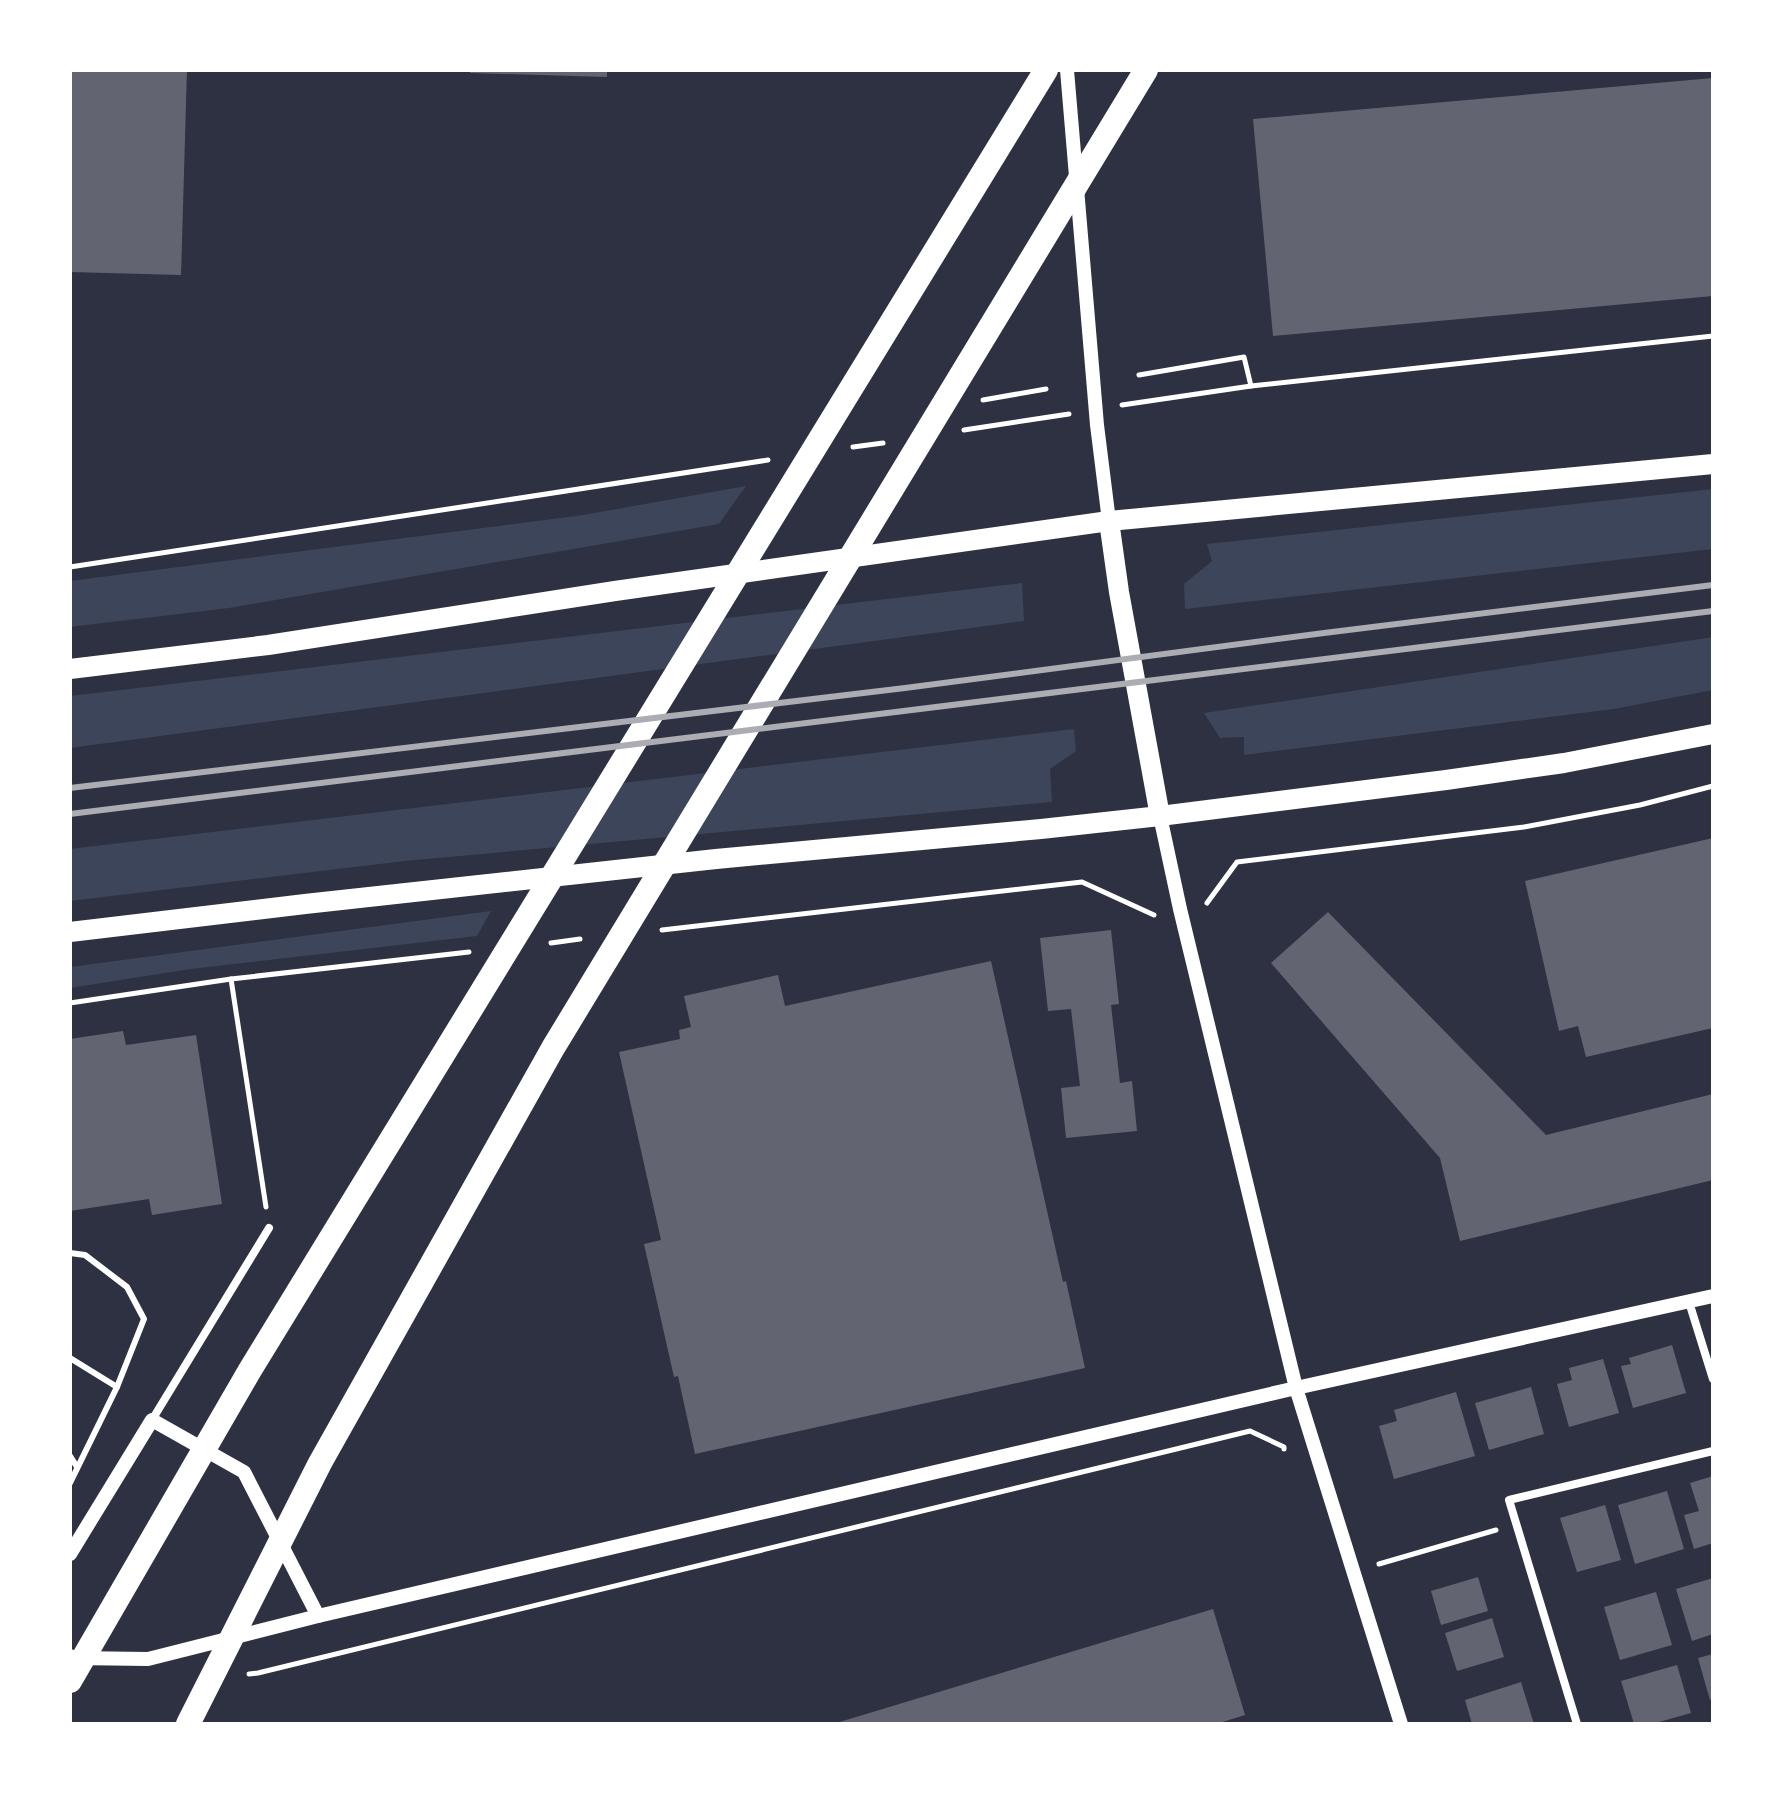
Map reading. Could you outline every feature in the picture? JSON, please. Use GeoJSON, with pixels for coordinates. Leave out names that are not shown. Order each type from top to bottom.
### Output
{"type":"FeatureCollection","features":[{"type":"Feature","properties":{"kind":"highway"},"geometry":{"type":"LineString","coordinates":[[70,1681],[258,1356],[1046,70]]}},
{"type":"Feature","properties":{"kind":"highway"},"geometry":{"type":"LineString","coordinates":[[188,1724],[320,1463],[553,1048],[1146,70]]}},
{"type":"Feature","properties":{"kind":"main road"},"geometry":{"type":"LineString","coordinates":[[70,669],[268,645],[615,591],[1109,521],[1713,464]]}},
{"type":"Feature","properties":{"kind":"main road"},"geometry":{"type":"LineString","coordinates":[[1109,521],[1160,816]]}},
{"type":"Feature","properties":{"kind":"main road"},"geometry":{"type":"LineString","coordinates":[[70,932],[700,861],[1160,816],[1564,763],[1713,734]]}},
{"type":"Feature","properties":{"kind":"street"},"geometry":{"type":"LineString","coordinates":[[1067,70],[1097,425],[1109,521]]}},
{"type":"Feature","properties":{"kind":"street"},"geometry":{"type":"LineString","coordinates":[[1160,816],[1183,925],[1296,1388],[1401,1724]]}},
{"type":"Feature","properties":{"kind":"street"},"geometry":{"type":"LineString","coordinates":[[70,1554],[269,1228]]}},
{"type":"Feature","properties":{"kind":"street"},"geometry":{"type":"LineString","coordinates":[[70,1656],[148,1659],[318,1616],[1296,1388],[1713,1296]]}},
{"type":"Feature","properties":{"kind":"street"},"geometry":{"type":"LineString","coordinates":[[1689,1302],[1713,1379]]}},
{"type":"Feature","properties":{"kind":"street"},"geometry":{"type":"LineString","coordinates":[[152,1420],[244,1472],[318,1616]]}},
{"type":"Feature","properties":{"kind":"street"},"geometry":{"type":"LineString","coordinates":[[1577,1724],[1509,1500],[1713,1451]]}},
{"type":"Feature","properties":{"kind":"lane"},"geometry":{"type":"LineString","coordinates":[[70,1253],[85,1255],[127,1287],[144,1319],[117,1387],[70,1483]]}},
{"type":"Feature","properties":{"kind":"lane"},"geometry":{"type":"LineString","coordinates":[[70,1358],[117,1387]]}},
{"type":"Feature","properties":{"kind":"lane"},"geometry":{"type":"LineString","coordinates":[[70,1456],[77,1467]]}},
{"type":"Feature","properties":{"kind":"path"},"geometry":{"type":"LineString","coordinates":[[1218,390],[1713,336]]}},
{"type":"Feature","properties":{"kind":"path"},"geometry":{"type":"LineString","coordinates":[[1139,375],[1244,357],[1251,386]]}},
{"type":"Feature","properties":{"kind":"path"},"geometry":{"type":"LineString","coordinates":[[977,401],[1046,389]]}},
{"type":"Feature","properties":{"kind":"path"},"geometry":{"type":"LineString","coordinates":[[844,449],[891,441]]}},
{"type":"Feature","properties":{"kind":"path"},"geometry":{"type":"LineString","coordinates":[[70,567],[781,458]]}},
{"type":"Feature","properties":{"kind":"path"},"geometry":{"type":"LineString","coordinates":[[1207,903],[1237,862],[1524,827],[1640,805],[1713,786]]}},
{"type":"Feature","properties":{"kind":"path"},"geometry":{"type":"LineString","coordinates":[[231,979],[269,1228]]}},
{"type":"Feature","properties":{"kind":"path"},"geometry":{"type":"LineString","coordinates":[[243,1674],[258,1673],[1250,1431],[1284,1447],[1288,1462]]}},
{"type":"Feature","properties":{"kind":"path"},"geometry":{"type":"LineString","coordinates":[[1353,1572],[1517,1524]]}},
{"type":"Feature","properties":{"kind":"shaded area"},"geometry":{"type":"Polygon","coordinates":[[[746,486],[719,524],[229,608],[70,627],[70,581],[583,515],[746,486]]]}},
{"type":"Feature","properties":{"kind":"shaded area"},"geometry":{"type":"Polygon","coordinates":[[[1713,489],[1713,549],[1185,609],[1184,584],[1212,561],[1207,544],[1713,489]]]}},
{"type":"Feature","properties":{"kind":"shaded area"},"geometry":{"type":"Polygon","coordinates":[[[1022,583],[1024,621],[70,748],[70,696],[1022,583]]]}},
{"type":"Feature","properties":{"kind":"shaded area"},"geometry":{"type":"Polygon","coordinates":[[[1713,637],[1713,690],[1614,709],[1244,755],[1244,737],[1220,738],[1204,713],[1713,637]]]}},
{"type":"Feature","properties":{"kind":"shaded area"},"geometry":{"type":"Polygon","coordinates":[[[1074,729],[1076,751],[1050,769],[1052,802],[405,861],[70,901],[70,849],[1074,729]]]}},
{"type":"Feature","properties":{"kind":"shaded area"},"geometry":{"type":"Polygon","coordinates":[[[491,911],[477,936],[191,969],[70,988],[70,967],[491,911]]]}},
{"type":"Feature","properties":{"kind":"building"},"geometry":{"type":"Polygon","coordinates":[[[70,70],[187,70],[181,275],[70,272],[70,70]]]}},
{"type":"Feature","properties":{"kind":"building"},"geometry":{"type":"Polygon","coordinates":[[[470,70],[607,70],[607,77],[470,73],[470,70]]]}},
{"type":"Feature","properties":{"kind":"building"},"geometry":{"type":"Polygon","coordinates":[[[1713,78],[1713,296],[1273,336],[1253,119],[1713,78]]]}},
{"type":"Feature","properties":{"kind":"building"},"geometry":{"type":"Polygon","coordinates":[[[1713,838],[1713,1028],[1586,1057],[1578,1026],[1559,1031],[1525,881],[1713,838]]]}},
{"type":"Feature","properties":{"kind":"building"},"geometry":{"type":"Polygon","coordinates":[[[1328,912],[1546,1135],[1713,1094],[1713,1180],[1460,1241],[1440,1158],[1271,963],[1328,912]]]}},
{"type":"Feature","properties":{"kind":"building"},"geometry":{"type":"Polygon","coordinates":[[[1111,930],[1119,1004],[1111,1005],[1120,1083],[1132,1081],[1137,1131],[1066,1138],[1061,1088],[1080,1086],[1071,1009],[1048,1011],[1040,938],[1111,930]]]}},
{"type":"Feature","properties":{"kind":"building"},"geometry":{"type":"Polygon","coordinates":[[[991,961],[1085,1368],[695,1454],[644,1244],[661,1240],[619,1052],[680,1039],[679,1030],[691,1027],[684,996],[778,975],[785,1006],[991,961]]]}},
{"type":"Feature","properties":{"kind":"building"},"geometry":{"type":"Polygon","coordinates":[[[123,1031],[126,1045],[196,1035],[222,1204],[152,1215],[149,1199],[70,1211],[70,1039],[123,1031]]]}},
{"type":"Feature","properties":{"kind":"building"},"geometry":{"type":"Polygon","coordinates":[[[1672,1345],[1686,1393],[1633,1408],[1621,1366],[1631,1364],[1629,1358],[1672,1345]]]}},
{"type":"Feature","properties":{"kind":"building"},"geometry":{"type":"Polygon","coordinates":[[[1603,1359],[1619,1413],[1569,1427],[1557,1384],[1572,1380],[1569,1368],[1603,1359]]]}},
{"type":"Feature","properties":{"kind":"building"},"geometry":{"type":"Polygon","coordinates":[[[1531,1387],[1544,1434],[1489,1450],[1475,1403],[1531,1387]]]}},
{"type":"Feature","properties":{"kind":"building"},"geometry":{"type":"Polygon","coordinates":[[[1456,1392],[1475,1456],[1394,1479],[1379,1426],[1397,1421],[1394,1410],[1456,1392]]]}},
{"type":"Feature","properties":{"kind":"building"},"geometry":{"type":"Polygon","coordinates":[[[1713,1476],[1713,1543],[1694,1549],[1684,1515],[1699,1511],[1690,1483],[1713,1476]]]}},
{"type":"Feature","properties":{"kind":"building"},"geometry":{"type":"Polygon","coordinates":[[[1667,1491],[1684,1549],[1635,1564],[1618,1505],[1667,1491]]]}},
{"type":"Feature","properties":{"kind":"building"},"geometry":{"type":"Polygon","coordinates":[[[1605,1505],[1621,1560],[1577,1572],[1560,1518],[1605,1505]]]}},
{"type":"Feature","properties":{"kind":"building"},"geometry":{"type":"Polygon","coordinates":[[[1478,1577],[1488,1611],[1441,1625],[1431,1591],[1478,1577]]]}},
{"type":"Feature","properties":{"kind":"building"},"geometry":{"type":"Polygon","coordinates":[[[1713,1578],[1713,1634],[1692,1641],[1676,1589],[1713,1578]]]}},
{"type":"Feature","properties":{"kind":"building"},"geometry":{"type":"Polygon","coordinates":[[[1656,1592],[1672,1645],[1620,1660],[1604,1607],[1656,1592]]]}},
{"type":"Feature","properties":{"kind":"building"},"geometry":{"type":"Polygon","coordinates":[[[1213,1609],[1245,1715],[1216,1724],[833,1724],[1213,1609]]]}},
{"type":"Feature","properties":{"kind":"building"},"geometry":{"type":"Polygon","coordinates":[[[1492,1618],[1504,1657],[1457,1671],[1445,1633],[1492,1618]]]}},
{"type":"Feature","properties":{"kind":"building"},"geometry":{"type":"Polygon","coordinates":[[[1713,1654],[1713,1699],[1710,1700],[1698,1658],[1713,1654]]]}},
{"type":"Feature","properties":{"kind":"building"},"geometry":{"type":"Polygon","coordinates":[[[1677,1665],[1691,1713],[1652,1724],[1634,1724],[1621,1681],[1677,1665]]]}},
{"type":"Feature","properties":{"kind":"building"},"geometry":{"type":"Polygon","coordinates":[[[1521,1682],[1534,1724],[1472,1724],[1465,1700],[1521,1682]]]}},
{"type":"Feature","properties":{"kind":"railway"},"geometry":{"type":"LineString","coordinates":[[70,788],[905,688],[1713,585]]}},
{"type":"Feature","properties":{"kind":"railway"},"geometry":{"type":"LineString","coordinates":[[70,814],[1713,611]]}}]}
